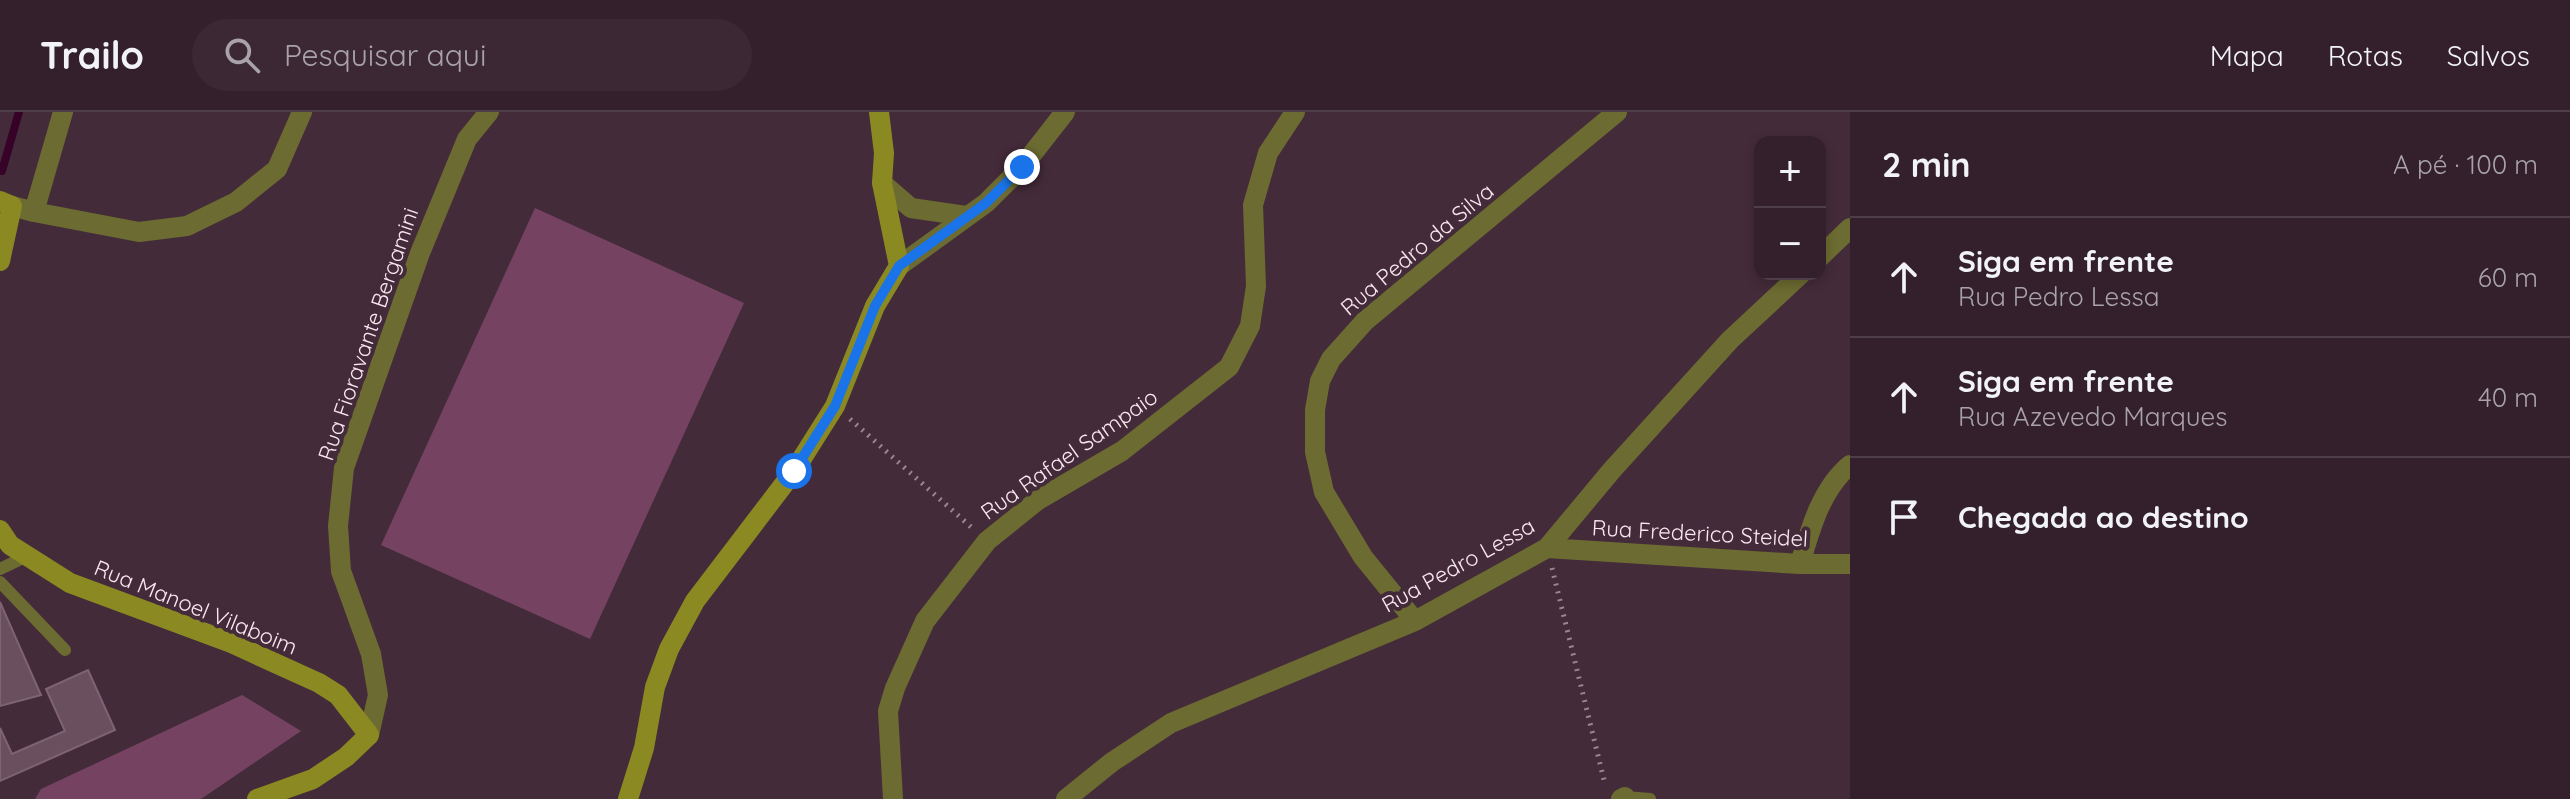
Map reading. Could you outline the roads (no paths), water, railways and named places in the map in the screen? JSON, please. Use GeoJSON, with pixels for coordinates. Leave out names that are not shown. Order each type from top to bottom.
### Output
{"type":"FeatureCollection","features":[{"type":"Feature","properties":{"kind":"main road"},"geometry":{"type":"LineString","coordinates":[[631,797],[655,687],[669,649],[695,601],[794,471],[835,406],[875,306],[899,266],[882,183],[884,153],[879,112]]}},
{"type":"Feature","properties":{"kind":"main road"},"geometry":{"type":"LineString","coordinates":[[0,261],[6,203]]}},
{"type":"Feature","properties":{"kind":"main road","name":"Rua Manoel Vilaboim"},"geometry":{"type":"LineString","coordinates":[[0,530],[10,545],[70,583],[229,642],[319,683],[338,695],[369,735]]}},
{"type":"Feature","properties":{"kind":"main road"},"geometry":{"type":"LineString","coordinates":[[257,799],[313,779],[346,757],[369,735]]}},
{"type":"Feature","properties":{"kind":"street"},"geometry":{"type":"LineString","coordinates":[[34,212],[63,112]]}},
{"type":"Feature","properties":{"kind":"street"},"geometry":{"type":"LineString","coordinates":[[6,203],[34,212],[139,232],[187,226],[236,202],[277,169],[302,112]]}},
{"type":"Feature","properties":{"kind":"street","name":"Rua Fioravante Bergamini"},"geometry":{"type":"LineString","coordinates":[[369,735],[378,695],[371,654],[341,571],[338,526],[344,468],[420,253],[467,139],[489,112]]}},
{"type":"Feature","properties":{"kind":"street"},"geometry":{"type":"LineString","coordinates":[[899,266],[986,203],[1022,167],[1065,112]]}},
{"type":"Feature","properties":{"kind":"street","name":"Rua Rafael Sampaio"},"geometry":{"type":"LineString","coordinates":[[893,799],[888,711],[895,688],[925,621],[987,541],[1038,500],[1122,451],[1229,367],[1250,326],[1256,286],[1253,205],[1268,153],[1295,112]]}},
{"type":"Feature","properties":{"kind":"street","name":"Rua Pedro da Silva"},"geometry":{"type":"LineString","coordinates":[[1415,621],[1363,557],[1324,492],[1315,452],[1315,410],[1320,381],[1331,359],[1365,321],[1617,112]]}},
{"type":"Feature","properties":{"kind":"street"},"geometry":{"type":"LineString","coordinates":[[882,183],[911,208],[966,216]]}},
{"type":"Feature","properties":{"kind":"street"},"geometry":{"type":"LineString","coordinates":[[1826,251],[1850,228]]}},
{"type":"Feature","properties":{"kind":"street","name":"Rua Pedro Lessa"},"geometry":{"type":"LineString","coordinates":[[1066,799],[1112,762],[1171,723],[1415,621],[1547,548],[1612,470],[1720,352],[1795,280]]}},
{"type":"Feature","properties":{"kind":"street"},"geometry":{"type":"LineString","coordinates":[[1800,564],[1812,522],[1850,465]]}},
{"type":"Feature","properties":{"kind":"street","name":"Rua Frederico Steidel"},"geometry":{"type":"LineString","coordinates":[[1547,548],[1800,564],[1850,564]]}},
{"type":"Feature","properties":{"kind":"lane"},"geometry":{"type":"LineString","coordinates":[[0,569],[27,556]]}},
{"type":"Feature","properties":{"kind":"lane"},"geometry":{"type":"LineString","coordinates":[[0,582],[65,650]]}},
{"type":"Feature","properties":{"kind":"lane"},"geometry":{"type":"LineString","coordinates":[[1618,798],[1650,799]]}},
{"type":"Feature","properties":{"kind":"waterway"},"geometry":{"type":"LineString","coordinates":[[2,171],[19,112]]}}]}
